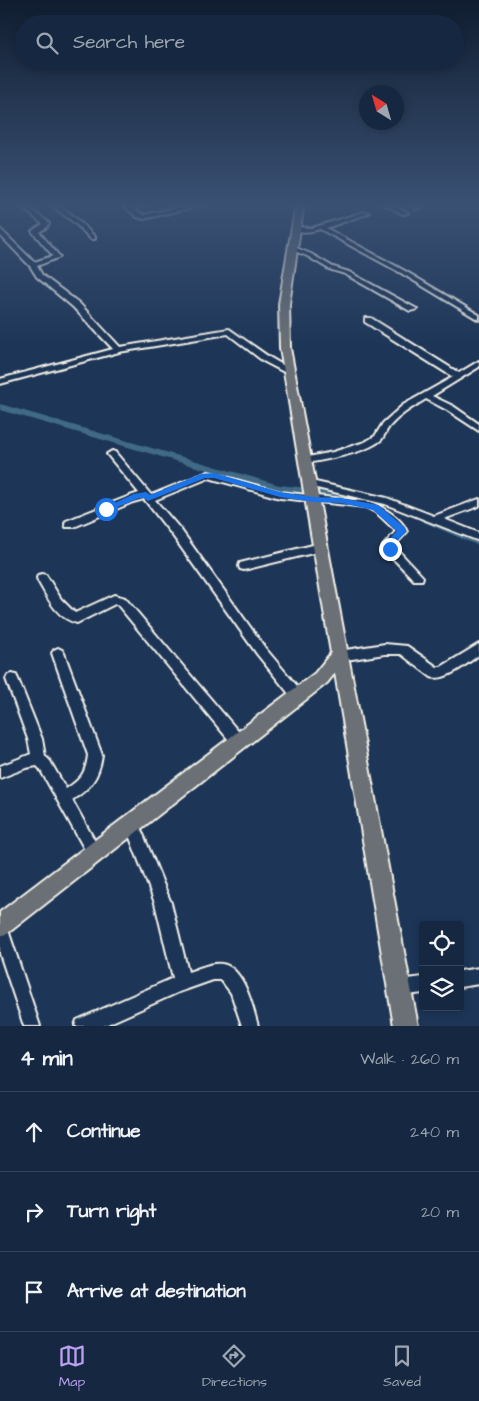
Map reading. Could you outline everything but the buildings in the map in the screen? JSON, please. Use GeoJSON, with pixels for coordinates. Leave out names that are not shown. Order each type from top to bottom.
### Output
{"type":"FeatureCollection","features":[{"type":"Feature","properties":{"kind":"highway"},"geometry":{"type":"LineString","coordinates":[[292,251],[283,314],[289,371],[406,1026]]}},
{"type":"Feature","properties":{"kind":"highway"},"geometry":{"type":"LineString","coordinates":[[0,925],[131,822],[321,678],[339,656]]}},
{"type":"Feature","properties":{"kind":"street"},"geometry":{"type":"LineString","coordinates":[[19,251],[33,265],[39,276],[76,305],[118,350]]}},
{"type":"Feature","properties":{"kind":"street"},"geometry":{"type":"LineString","coordinates":[[33,265],[57,257],[52,251]]}},
{"type":"Feature","properties":{"kind":"street"},"geometry":{"type":"LineString","coordinates":[[299,251],[330,268],[347,273],[412,309]]}},
{"type":"Feature","properties":{"kind":"street"},"geometry":{"type":"LineString","coordinates":[[364,251],[479,318]]}},
{"type":"Feature","properties":{"kind":"street"},"geometry":{"type":"LineString","coordinates":[[368,320],[458,376]]}},
{"type":"Feature","properties":{"kind":"street"},"geometry":{"type":"LineString","coordinates":[[0,382],[118,350],[229,331],[266,360],[289,371]]}},
{"type":"Feature","properties":{"kind":"street"},"geometry":{"type":"LineString","coordinates":[[306,460],[334,455],[368,444],[378,438],[386,425],[400,412],[479,363]]}},
{"type":"Feature","properties":{"kind":"street"},"geometry":{"type":"LineString","coordinates":[[426,395],[450,408],[479,428]]}},
{"type":"Feature","properties":{"kind":"street"},"geometry":{"type":"LineString","coordinates":[[112,454],[177,533],[261,651],[298,696]]}},
{"type":"Feature","properties":{"kind":"street"},"geometry":{"type":"LineString","coordinates":[[70,524],[130,499],[147,497],[208,475],[280,495],[312,493],[372,497],[479,537]]}},
{"type":"Feature","properties":{"kind":"street"},"geometry":{"type":"LineString","coordinates":[[312,493],[368,504],[381,511],[402,532],[388,544],[390,549],[418,578]]}},
{"type":"Feature","properties":{"kind":"street"},"geometry":{"type":"LineString","coordinates":[[433,520],[479,502]]}},
{"type":"Feature","properties":{"kind":"street"},"geometry":{"type":"LineString","coordinates":[[244,566],[321,547]]}},
{"type":"Feature","properties":{"kind":"street"},"geometry":{"type":"LineString","coordinates":[[42,578],[65,613],[73,618],[77,618],[114,598],[121,601],[238,741]]}},
{"type":"Feature","properties":{"kind":"street"},"geometry":{"type":"LineString","coordinates":[[339,656],[385,649],[403,649],[435,673],[444,671],[479,649]]}},
{"type":"Feature","properties":{"kind":"street"},"geometry":{"type":"LineString","coordinates":[[58,653],[95,755],[94,769],[90,777],[83,786],[63,798]]}},
{"type":"Feature","properties":{"kind":"street"},"geometry":{"type":"LineString","coordinates":[[12,678],[35,739],[39,759],[45,765],[94,852]]}},
{"type":"Feature","properties":{"kind":"street"},"geometry":{"type":"LineString","coordinates":[[0,772],[25,762],[39,759]]}},
{"type":"Feature","properties":{"kind":"street"},"geometry":{"type":"LineString","coordinates":[[131,822],[163,903],[182,983]]}},
{"type":"Feature","properties":{"kind":"street"},"geometry":{"type":"LineString","coordinates":[[0,930],[32,1026]]}},
{"type":"Feature","properties":{"kind":"street"},"geometry":{"type":"LineString","coordinates":[[83,1026],[182,983],[214,972],[222,972],[231,977],[239,993],[250,1026]]}},
{"type":"Feature","properties":{"kind":"street"},"geometry":{"type":"LineString","coordinates":[[464,978],[479,976]]}},
{"type":"Feature","properties":{"kind":"street"},"geometry":{"type":"LineString","coordinates":[[400,988],[419,986]]}},
{"type":"Feature","properties":{"kind":"waterway"},"geometry":{"type":"LineString","coordinates":[[0,407],[279,488],[354,496]]}},
{"type":"Feature","properties":{"kind":"waterway"},"geometry":{"type":"LineString","coordinates":[[425,519],[479,542]]}},
{"type":"Feature","properties":{"kind":"route"},"geometry":{"type":"LineString","coordinates":[[106,509],[137,496],[146,495],[148,498],[204,476],[214,475],[280,495],[314,500],[341,500],[376,507],[401,529],[402,532],[388,544],[390,549]]}}]}
